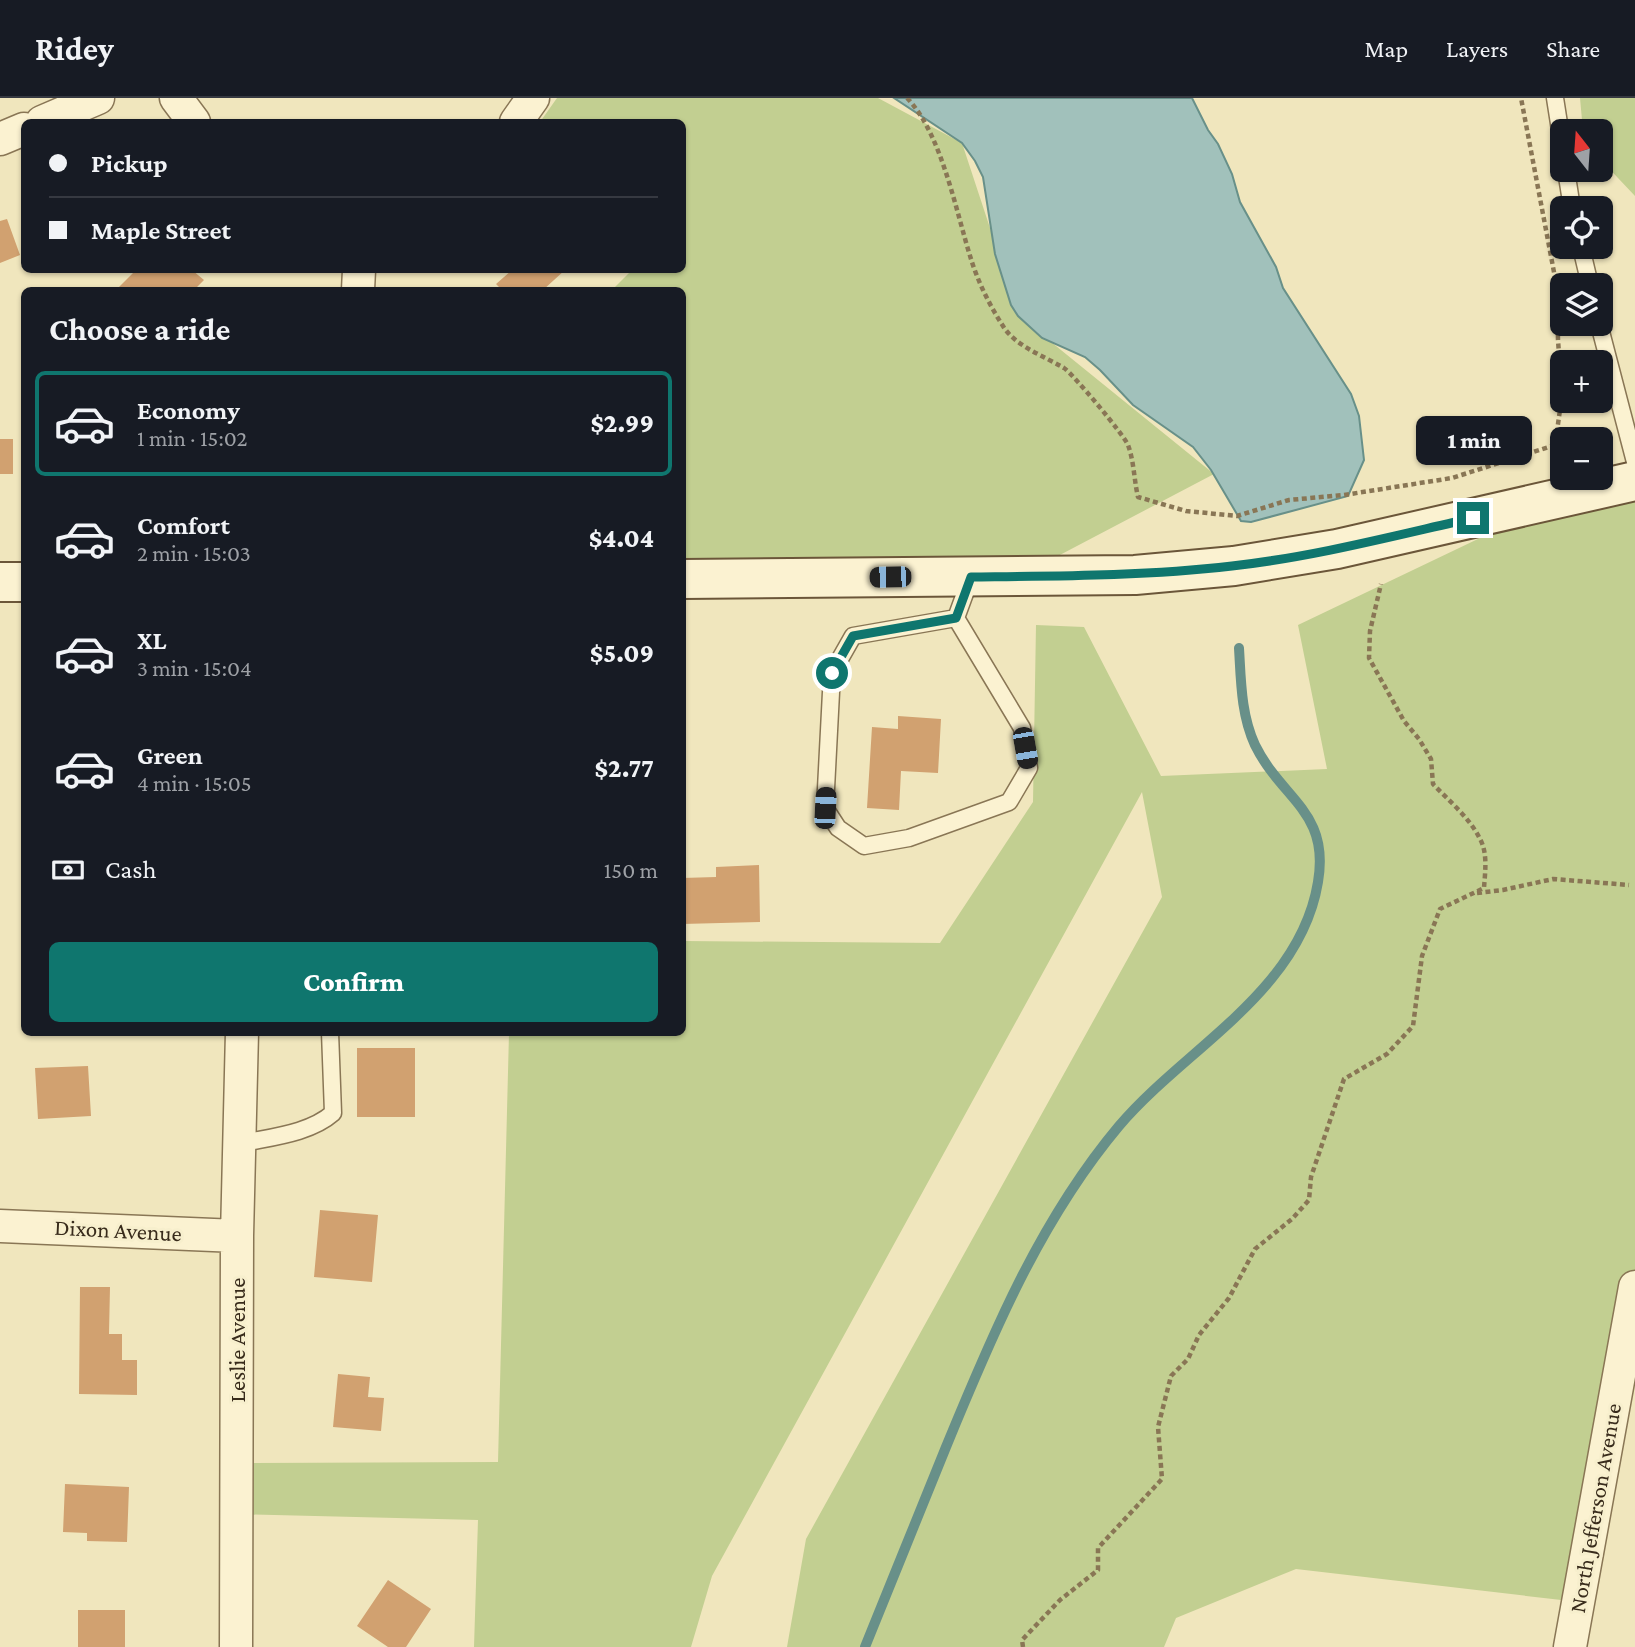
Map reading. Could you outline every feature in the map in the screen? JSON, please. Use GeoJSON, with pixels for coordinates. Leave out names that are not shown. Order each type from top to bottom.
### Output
{"type":"FeatureCollection","features":[{"type":"Feature","properties":{"kind":"street"},"geometry":{"type":"LineString","coordinates":[[49,119],[98,98]]}},
{"type":"Feature","properties":{"kind":"street"},"geometry":{"type":"LineString","coordinates":[[176,98],[192,119]]}},
{"type":"Feature","properties":{"kind":"street"},"geometry":{"type":"LineString","coordinates":[[518,119],[533,98]]}},
{"type":"Feature","properties":{"kind":"street"},"geometry":{"type":"LineString","coordinates":[[0,139],[21,130]]}},
{"type":"Feature","properties":{"kind":"street"},"geometry":{"type":"LineString","coordinates":[[686,579],[1135,575],[1234,566],[1337,549],[1635,481]]}},
{"type":"Feature","properties":{"kind":"street"},"geometry":{"type":"LineString","coordinates":[[0,582],[21,583]]}},
{"type":"Feature","properties":{"kind":"street","name":"Leslie Avenue"},"geometry":{"type":"LineString","coordinates":[[236,1647],[237,1236],[242,1036]]}},
{"type":"Feature","properties":{"kind":"street","name":"Dixon Avenue"},"geometry":{"type":"LineString","coordinates":[[0,1226],[237,1236]]}},
{"type":"Feature","properties":{"kind":"street","name":"North Jefferson Avenue"},"geometry":{"type":"LineString","coordinates":[[1570,1647],[1635,1287]]}},
{"type":"Feature","properties":{"kind":"lane"},"geometry":{"type":"LineString","coordinates":[[1555,98],[1558,119]]}},
{"type":"Feature","properties":{"kind":"lane"},"geometry":{"type":"LineString","coordinates":[[1602,336],[1635,462]]}},
{"type":"Feature","properties":{"kind":"lane"},"geometry":{"type":"LineString","coordinates":[[956,618],[971,577]]}},
{"type":"Feature","properties":{"kind":"lane"},"geometry":{"type":"LineString","coordinates":[[956,618],[1022,728],[1029,768],[1009,802],[909,838],[864,846],[838,828],[825,808],[832,673],[853,636],[956,618]]}},
{"type":"Feature","properties":{"kind":"lane"},"geometry":{"type":"LineString","coordinates":[[239,1144],[306,1129],[333,1113],[330,1036]]}},
{"type":"Feature","properties":{"kind":"path"},"geometry":{"type":"LineString","coordinates":[[907,98],[919,110],[941,160],[960,214],[971,261],[1005,330],[1026,346],[1068,370],[1128,443],[1138,497],[1186,511],[1237,516],[1289,500],[1345,495],[1452,478],[1555,445],[1562,396],[1557,288],[1521,98]]}},
{"type":"Feature","properties":{"kind":"path"},"geometry":{"type":"LineString","coordinates":[[1023,1647],[1022,1640],[1060,1600],[1098,1570],[1098,1548],[1162,1479],[1158,1427],[1171,1376],[1188,1359],[1199,1335],[1229,1298],[1255,1250],[1293,1219],[1309,1200],[1311,1177],[1344,1079],[1387,1054],[1413,1026],[1422,956],[1440,909],[1483,888],[1485,863],[1481,840],[1465,818],[1433,784],[1432,760],[1404,721],[1369,658],[1370,631],[1381,584]]}},
{"type":"Feature","properties":{"kind":"path"},"geometry":{"type":"LineString","coordinates":[[1472,894],[1553,879],[1629,885]]}},
{"type":"Feature","properties":{"kind":"green space"},"geometry":{"type":"Polygon","coordinates":[[[557,98],[878,98],[962,143],[1019,316],[1214,474],[1037,567],[686,571],[686,287],[615,287],[629,273],[686,273],[686,119],[542,119],[557,98]]]}},
{"type":"Feature","properties":{"kind":"green space"},"geometry":{"type":"Polygon","coordinates":[[[1580,98],[1635,98],[1635,196],[1614,174],[1614,119],[1582,119],[1580,98]]]}},
{"type":"Feature","properties":{"kind":"green space"},"geometry":{"type":"Polygon","coordinates":[[[1635,467],[1635,1297],[1570,1601],[1296,1569],[1176,1618],[1164,1647],[787,1647],[806,1539],[1162,897],[1142,792],[712,1576],[691,1647],[474,1647],[478,1520],[230,1514],[231,1463],[498,1462],[509,1036],[686,1036],[686,941],[940,943],[1033,802],[1036,625],[1084,627],[1161,776],[1327,769],[1298,625],[1581,490],[1613,490],[1613,475],[1635,467]]]}},
{"type":"Feature","properties":{"kind":"water"},"geometry":{"type":"Polygon","coordinates":[[[894,98],[1192,98],[1218,144],[1232,174],[1240,202],[1276,267],[1283,288],[1351,394],[1359,416],[1364,460],[1348,496],[1251,522],[1241,521],[1211,470],[1193,447],[1133,405],[1085,357],[1042,338],[1018,316],[1011,305],[995,254],[983,177],[975,161],[962,143],[894,98]]]}},
{"type":"Feature","properties":{"kind":"building"},"geometry":{"type":"Polygon","coordinates":[[[7,219],[20,255],[0,263],[0,221],[7,219]]]}},
{"type":"Feature","properties":{"kind":"building"},"geometry":{"type":"Polygon","coordinates":[[[133,273],[196,273],[204,280],[197,287],[119,287],[133,273]]]}},
{"type":"Feature","properties":{"kind":"building"},"geometry":{"type":"Polygon","coordinates":[[[509,273],[562,273],[546,287],[499,287],[496,284],[509,273]]]}},
{"type":"Feature","properties":{"kind":"building"},"geometry":{"type":"Polygon","coordinates":[[[0,439],[13,439],[13,474],[0,474],[0,439]]]}},
{"type":"Feature","properties":{"kind":"building"},"geometry":{"type":"Polygon","coordinates":[[[898,716],[941,719],[938,773],[901,771],[899,810],[867,808],[872,727],[898,729],[898,716]]]}},
{"type":"Feature","properties":{"kind":"building"},"geometry":{"type":"Polygon","coordinates":[[[759,865],[760,922],[686,924],[686,878],[716,877],[716,867],[759,865]]]}},
{"type":"Feature","properties":{"kind":"building"},"geometry":{"type":"Polygon","coordinates":[[[357,1048],[415,1048],[415,1117],[357,1117],[357,1048]]]}},
{"type":"Feature","properties":{"kind":"building"},"geometry":{"type":"Polygon","coordinates":[[[88,1066],[91,1116],[38,1119],[35,1068],[88,1066]]]}},
{"type":"Feature","properties":{"kind":"building"},"geometry":{"type":"Polygon","coordinates":[[[320,1210],[378,1215],[372,1282],[314,1277],[320,1210]]]}},
{"type":"Feature","properties":{"kind":"building"},"geometry":{"type":"Polygon","coordinates":[[[80,1287],[110,1287],[109,1334],[122,1334],[122,1360],[137,1360],[137,1395],[79,1394],[80,1287]]]}},
{"type":"Feature","properties":{"kind":"building"},"geometry":{"type":"Polygon","coordinates":[[[338,1374],[370,1377],[368,1397],[384,1398],[381,1431],[333,1427],[338,1374]]]}},
{"type":"Feature","properties":{"kind":"building"},"geometry":{"type":"Polygon","coordinates":[[[65,1484],[129,1487],[127,1542],[87,1541],[87,1533],[63,1532],[65,1484]]]}},
{"type":"Feature","properties":{"kind":"building"},"geometry":{"type":"Polygon","coordinates":[[[388,1580],[431,1609],[406,1647],[388,1647],[357,1626],[388,1580]]]}},
{"type":"Feature","properties":{"kind":"building"},"geometry":{"type":"Polygon","coordinates":[[[78,1610],[125,1610],[125,1647],[78,1647],[78,1610]]]}},
{"type":"Feature","properties":{"kind":"waterway"},"geometry":{"type":"LineString","coordinates":[[865,1647],[981,1363],[1020,1280],[1065,1200],[1119,1126],[1265,987],[1289,956],[1307,921],[1318,882],[1320,858],[1317,838],[1301,808],[1266,764],[1250,734],[1244,710],[1239,648]]}},
{"type":"Feature","properties":{"kind":"route"},"geometry":{"type":"LineString","coordinates":[[832,673],[853,636],[956,618],[971,577],[1135,575],[1234,566],[1337,549],[1473,518]]}}]}
